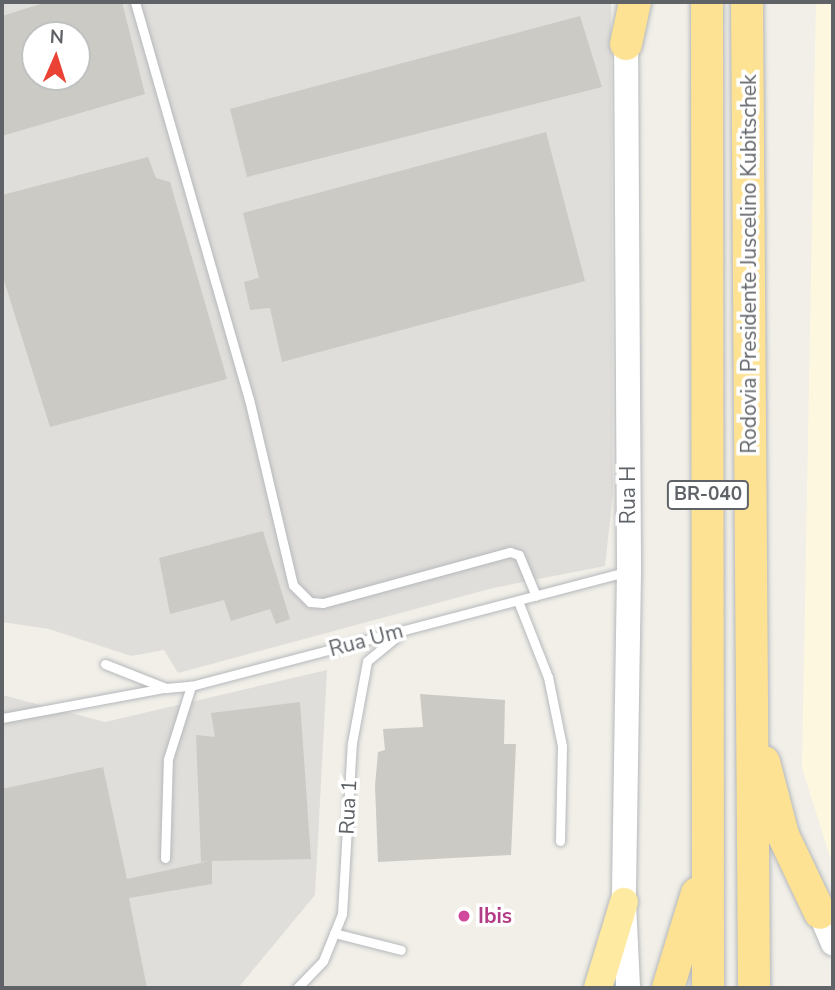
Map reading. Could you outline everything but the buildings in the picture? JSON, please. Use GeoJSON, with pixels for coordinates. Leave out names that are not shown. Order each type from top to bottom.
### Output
{"type":"FeatureCollection","features":[{"type":"Feature","properties":{"kind":"highway"},"geometry":{"type":"LineString","coordinates":[[626,44],[635,2]]}},
{"type":"Feature","properties":{"kind":"highway","name":"Rodovia Presidente Juscelino Kubitschek"},"geometry":{"type":"LineString","coordinates":[[707,2],[708,988]]}},
{"type":"Feature","properties":{"kind":"highway","name":"Rodovia Presidente Juscelino Kubitschek"},"geometry":{"type":"LineString","coordinates":[[747,2],[754,988]]}},
{"type":"Feature","properties":{"kind":"highway"},"geometry":{"type":"LineString","coordinates":[[753,720],[783,835],[820,913]]}},
{"type":"Feature","properties":{"kind":"highway"},"geometry":{"type":"LineString","coordinates":[[668,988],[688,932],[709,840]]}},
{"type":"Feature","properties":{"kind":"highway"},"geometry":{"type":"LineString","coordinates":[[598,988],[624,902]]}},
{"type":"Feature","properties":{"kind":"main road","name":"Rua H"},"geometry":{"type":"LineString","coordinates":[[626,2],[629,572],[624,902],[628,988]]}},
{"type":"Feature","properties":{"kind":"main road"},"geometry":{"type":"LineString","coordinates":[[820,913],[833,943]]}},
{"type":"Feature","properties":{"kind":"lane"},"geometry":{"type":"LineString","coordinates":[[135,2],[249,399],[293,585],[310,602],[323,603],[510,552],[519,555],[536,596]]}},
{"type":"Feature","properties":{"kind":"lane","name":"Rua Um"},"geometry":{"type":"LineString","coordinates":[[105,664],[166,688],[191,686],[629,572]]}},
{"type":"Feature","properties":{"kind":"lane"},"geometry":{"type":"LineString","coordinates":[[518,601],[548,677],[562,746],[560,841]]}},
{"type":"Feature","properties":{"kind":"lane","name":"Rua 1"},"geometry":{"type":"LineString","coordinates":[[297,988],[323,961],[342,914],[356,704],[367,661],[404,631]]}},
{"type":"Feature","properties":{"kind":"lane"},"geometry":{"type":"LineString","coordinates":[[164,858],[168,759],[191,686]]}},
{"type":"Feature","properties":{"kind":"lane"},"geometry":{"type":"LineString","coordinates":[[2,718],[166,688]]}},
{"type":"Feature","properties":{"kind":"lane"},"geometry":{"type":"LineString","coordinates":[[334,933],[401,950]]}},
{"type":"Feature","properties":{"kind":"shaded area"},"geometry":{"type":"Polygon","coordinates":[[[2,2],[611,2],[613,493],[605,566],[493,588],[178,673],[164,650],[131,656],[49,629],[2,622],[2,2]]]}},
{"type":"Feature","properties":{"kind":"shaded area"},"geometry":{"type":"Polygon","coordinates":[[[816,2],[833,2],[833,866],[802,768],[816,2]]]}},
{"type":"Feature","properties":{"kind":"shaded area"},"geometry":{"type":"Polygon","coordinates":[[[327,670],[315,895],[238,988],[2,988],[2,695],[105,722],[327,670]]]}},
{"type":"Feature","properties":{"kind":"place","name":"Ibis"},"geometry":{"type":"Point","coordinates":[464,916]}}]}
